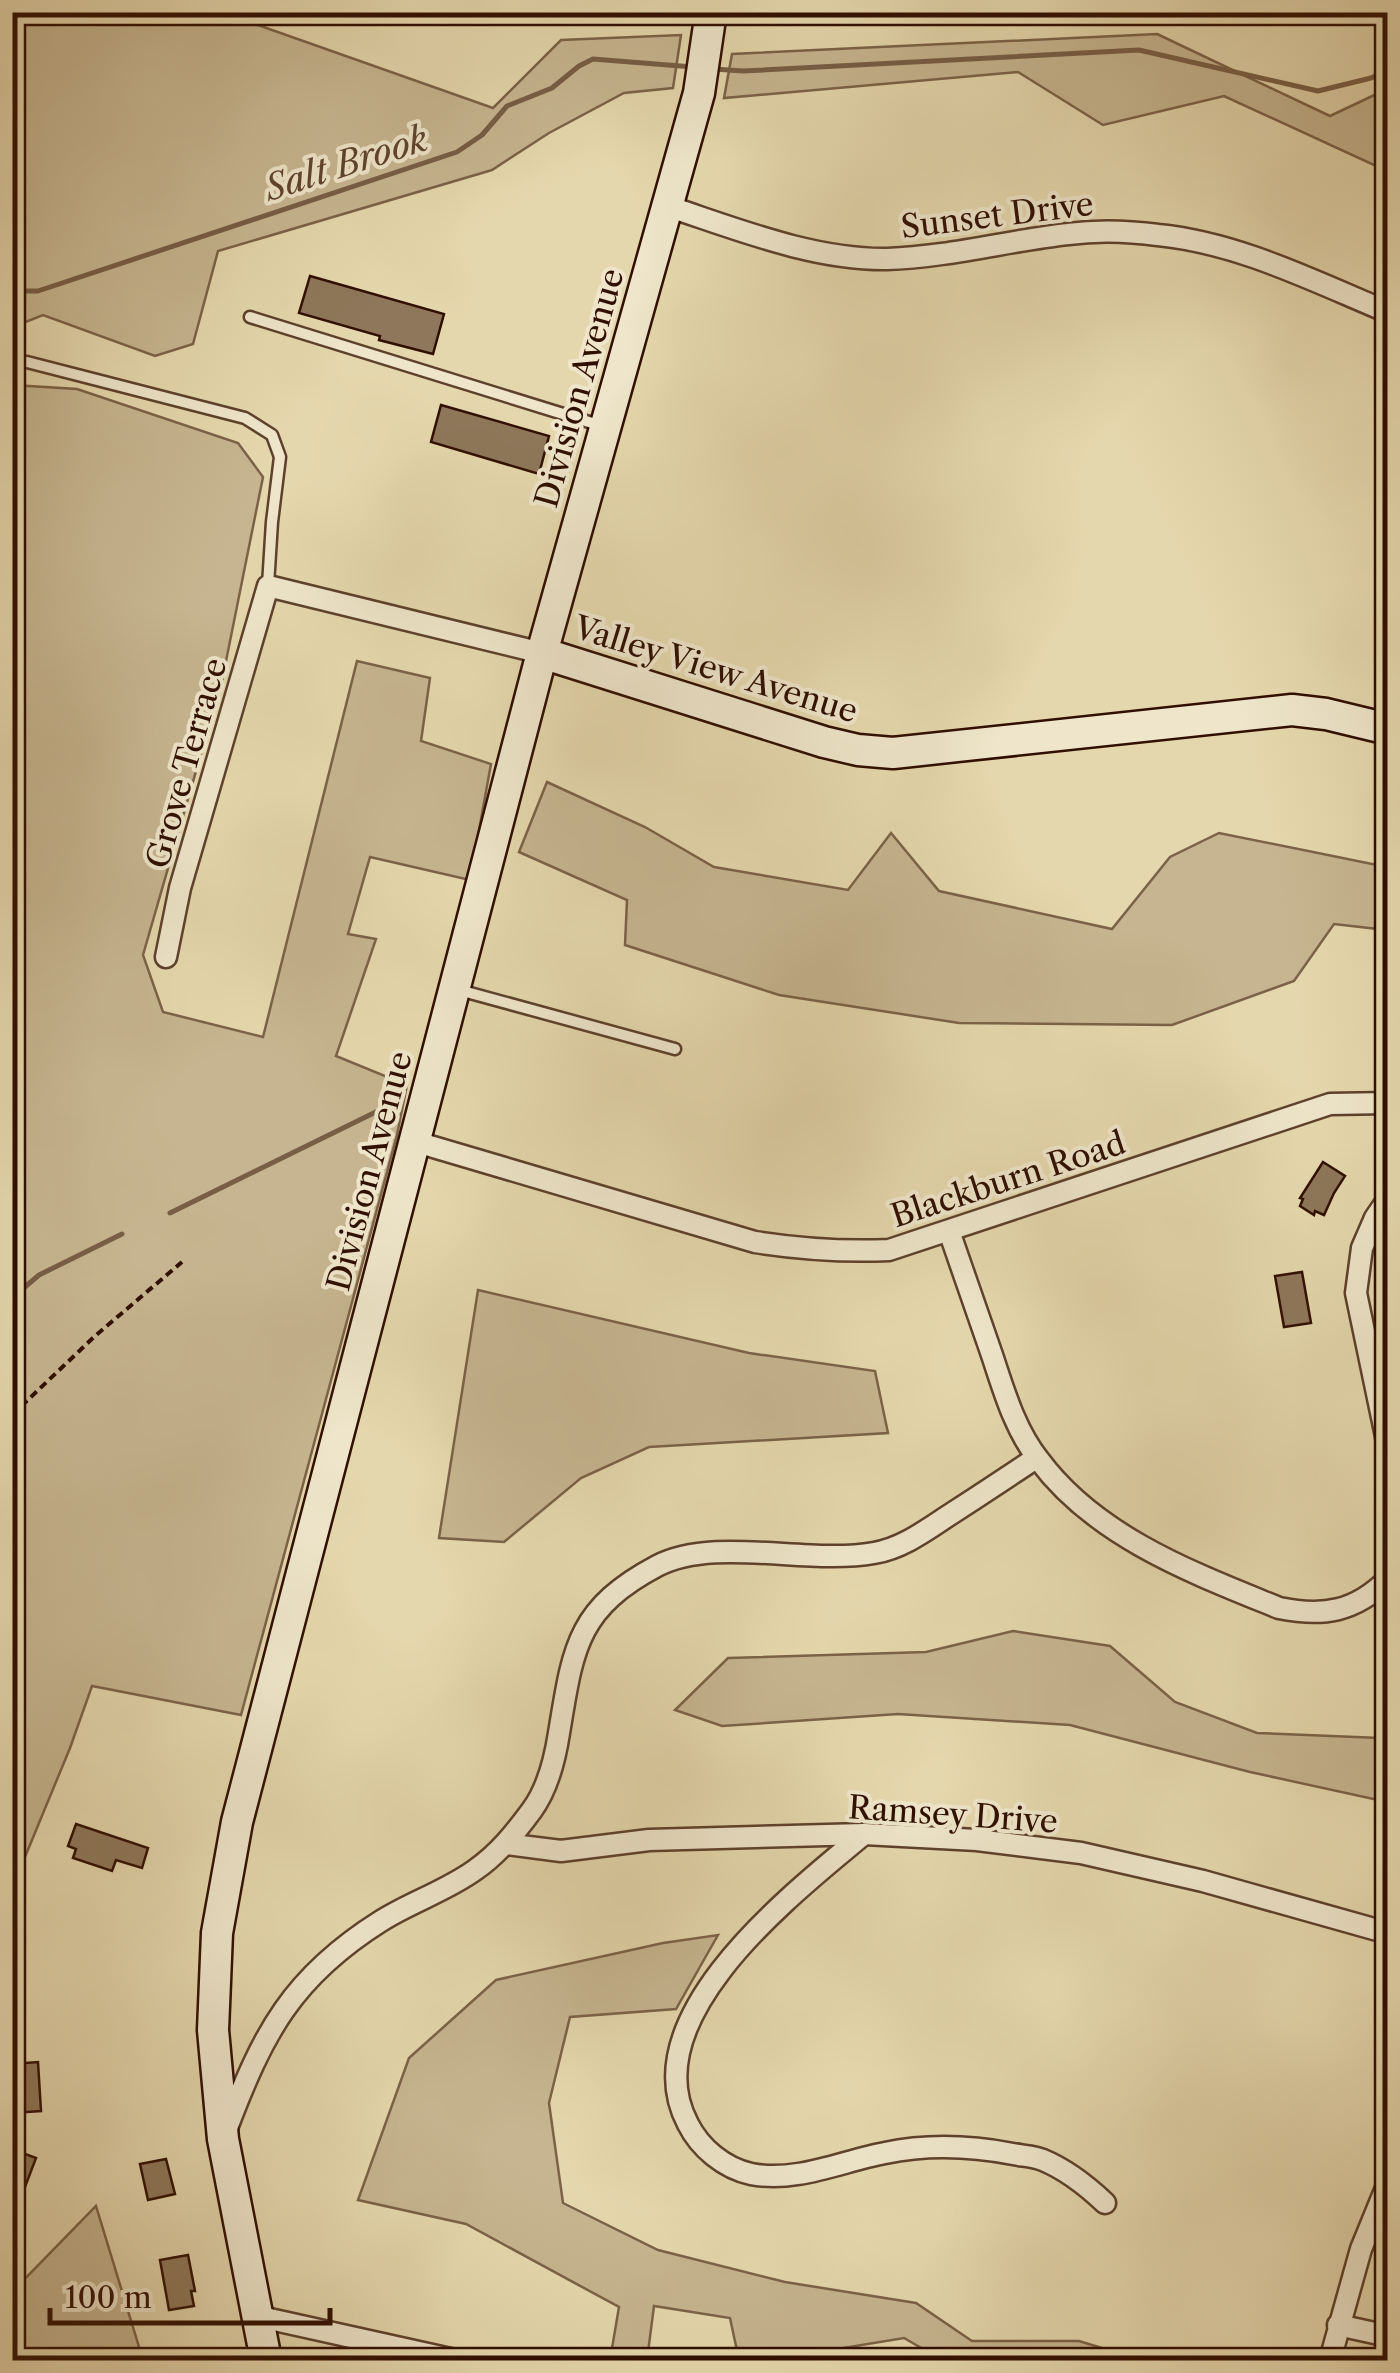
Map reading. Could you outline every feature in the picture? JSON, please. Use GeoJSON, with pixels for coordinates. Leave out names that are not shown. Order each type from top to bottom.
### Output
{"type":"FeatureCollection","features":[{"type":"Feature","properties":{"kind":"street","name":"Division Avenue"},"geometry":{"type":"LineString","coordinates":[[266,2360],[223,2140],[213,2030],[217,1932],[237,1822],[542,652],[698,93],[710,20]]}},
{"type":"Feature","properties":{"kind":"street","name":"Sunset Drive"},"geometry":{"type":"LineString","coordinates":[[667,206],[784,243],[839,255],[885,259],[1070,234],[1160,235],[1250,255],[1388,312]]}},
{"type":"Feature","properties":{"kind":"street","name":"Valley View Avenue"},"geometry":{"type":"LineString","coordinates":[[268,586],[542,652],[858,750],[893,753],[1292,710],[1388,729]]}},
{"type":"Feature","properties":{"kind":"street","name":"Grove Terrace"},"geometry":{"type":"LineString","coordinates":[[166,957],[180,888],[268,586]]}},
{"type":"Feature","properties":{"kind":"street","name":"Blackburn Road"},"geometry":{"type":"LineString","coordinates":[[413,1141],[755,1242],[828,1251],[889,1250],[1330,1104],[1388,1103]]}},
{"type":"Feature","properties":{"kind":"street"},"geometry":{"type":"LineString","coordinates":[[1388,1200],[1362,1248],[1356,1293],[1388,1446]]}},
{"type":"Feature","properties":{"kind":"street"},"geometry":{"type":"LineString","coordinates":[[949,1231],[1012,1412],[1036,1458],[1090,1512],[1157,1554],[1279,1608],[1336,1611],[1372,1594],[1388,1579]]}},
{"type":"Feature","properties":{"kind":"street"},"geometry":{"type":"LineString","coordinates":[[223,2140],[250,2068],[273,2024],[306,1980],[383,1919],[474,1871],[506,1844],[536,1805],[555,1759],[572,1660],[590,1618],[624,1584],[662,1563],[712,1551],[829,1558],[877,1553],[909,1542],[1036,1458]]}},
{"type":"Feature","properties":{"kind":"street"},"geometry":{"type":"LineString","coordinates":[[864,1834],[779,1906],[738,1947],[707,1990],[686,2029],[677,2064],[678,2094],[696,2138],[734,2168],[774,2176],[818,2170],[887,2152],[947,2146],[992,2150],[1041,2159],[1079,2179],[1104,2203]]}},
{"type":"Feature","properties":{"kind":"street","name":"Ramsey Drive"},"geometry":{"type":"LineString","coordinates":[[506,1844],[561,1851],[649,1840],[864,1834],[977,1840],[1081,1853],[1203,1881],[1388,1932]]}},
{"type":"Feature","properties":{"kind":"street"},"geometry":{"type":"LineString","coordinates":[[1330,2360],[1362,2249],[1388,2182]]}},
{"type":"Feature","properties":{"kind":"street"},"geometry":{"type":"LineString","coordinates":[[256,2316],[455,2360]]}},
{"type":"Feature","properties":{"kind":"street"},"geometry":{"type":"LineString","coordinates":[[1338,2326],[1388,2336]]}},
{"type":"Feature","properties":{"kind":"lane"},"geometry":{"type":"LineString","coordinates":[[250,317],[604,427]]}},
{"type":"Feature","properties":{"kind":"lane"},"geometry":{"type":"LineString","coordinates":[[12,362],[27,362],[214,409],[245,418],[272,435],[280,457],[268,586]]}},
{"type":"Feature","properties":{"kind":"lane"},"geometry":{"type":"LineString","coordinates":[[453,988],[675,1050]]}},
{"type":"Feature","properties":{"kind":"path"},"geometry":{"type":"LineString","coordinates":[[12,1415],[182,1262]]}},
{"type":"Feature","properties":{"kind":"shaded area"},"geometry":{"type":"Polygon","coordinates":[[[12,13],[224,13],[493,108],[561,40],[681,35],[673,88],[624,93],[549,133],[492,170],[218,251],[193,344],[155,356],[43,315],[13,327],[12,13]]]}},
{"type":"Feature","properties":{"kind":"shaded area"},"geometry":{"type":"Polygon","coordinates":[[[1157,34],[1330,116],[1387,89],[1387,171],[1224,96],[1103,125],[1018,72],[724,98],[732,54],[1157,34]]]}},
{"type":"Feature","properties":{"kind":"shaded area"},"geometry":{"type":"Polygon","coordinates":[[[13,385],[77,389],[238,443],[263,477],[222,681],[143,955],[163,1012],[263,1037],[357,661],[430,678],[421,741],[491,764],[470,880],[370,857],[348,934],[376,939],[336,1056],[407,1085],[397,1135],[241,1715],[92,1686],[13,1886],[12,1640],[16,1632],[13,385]]]}},
{"type":"Feature","properties":{"kind":"shaded area"},"geometry":{"type":"Polygon","coordinates":[[[547,782],[645,827],[714,867],[848,890],[891,833],[939,891],[1112,929],[1170,857],[1219,833],[1387,867],[1387,930],[1334,924],[1294,981],[1172,1025],[959,1023],[779,995],[625,945],[627,900],[519,852],[547,782]]]}},
{"type":"Feature","properties":{"kind":"shaded area"},"geometry":{"type":"Polygon","coordinates":[[[478,1290],[749,1353],[875,1371],[888,1433],[649,1447],[581,1478],[504,1542],[439,1538],[478,1290]]]}},
{"type":"Feature","properties":{"kind":"shaded area"},"geometry":{"type":"Polygon","coordinates":[[[1013,1631],[1110,1646],[1175,1702],[1257,1733],[1380,1738],[1387,1733],[1387,1802],[1250,1772],[1070,1725],[898,1714],[722,1726],[675,1710],[728,1658],[926,1652],[1013,1631]]]}},
{"type":"Feature","properties":{"kind":"shaded area"},"geometry":{"type":"Polygon","coordinates":[[[718,1935],[676,2009],[570,2017],[549,2103],[563,2203],[658,2250],[785,2282],[916,2303],[972,2341],[1079,2341],[1138,2359],[1201,2356],[1201,2360],[942,2360],[904,2338],[837,2349],[836,2360],[739,2360],[730,2318],[654,2306],[647,2360],[610,2360],[619,2307],[466,2224],[358,2200],[409,2058],[496,1980],[663,1943],[718,1935]]]}},
{"type":"Feature","properties":{"kind":"shaded area"},"geometry":{"type":"Polygon","coordinates":[[[96,2206],[143,2360],[13,2360],[13,2291],[96,2206]]]}},
{"type":"Feature","properties":{"kind":"building"},"geometry":{"type":"Polygon","coordinates":[[[310,276],[444,314],[433,354],[299,313],[310,276]]]}},
{"type":"Feature","properties":{"kind":"building"},"geometry":{"type":"Polygon","coordinates":[[[441,405],[549,436],[539,474],[431,442],[441,405]]]}},
{"type":"Feature","properties":{"kind":"building"},"geometry":{"type":"Polygon","coordinates":[[[1323,1162],[1345,1176],[1324,1215],[1315,1211],[1314,1215],[1300,1206],[1300,1198],[1323,1162]]]}},
{"type":"Feature","properties":{"kind":"building"},"geometry":{"type":"Polygon","coordinates":[[[1302,1272],[1311,1323],[1284,1327],[1275,1276],[1302,1272]]]}},
{"type":"Feature","properties":{"kind":"building"},"geometry":{"type":"Polygon","coordinates":[[[76,1824],[148,1848],[142,1868],[116,1860],[112,1871],[73,1858],[76,1849],[68,1846],[76,1824]]]}},
{"type":"Feature","properties":{"kind":"building"},"geometry":{"type":"Polygon","coordinates":[[[38,2062],[41,2111],[12,2113],[12,2064],[38,2062]]]}},
{"type":"Feature","properties":{"kind":"building"},"geometry":{"type":"Polygon","coordinates":[[[12,2149],[36,2158],[14,2216],[12,2216],[12,2149]]]}},
{"type":"Feature","properties":{"kind":"building"},"geometry":{"type":"Polygon","coordinates":[[[166,2159],[175,2194],[148,2200],[140,2164],[166,2159]]]}},
{"type":"Feature","properties":{"kind":"building"},"geometry":{"type":"Polygon","coordinates":[[[188,2255],[194,2306],[169,2310],[160,2260],[188,2255]]]}},
{"type":"Feature","properties":{"kind":"waterway","name":"Salt Brook"},"geometry":{"type":"LineString","coordinates":[[714,69],[743,71],[1139,50],[1318,91],[1388,70]]}},
{"type":"Feature","properties":{"kind":"waterway","name":"Salt Brook"},"geometry":{"type":"LineString","coordinates":[[12,291],[38,291],[457,152],[482,135],[507,106],[552,88],[593,59],[693,67]]}},
{"type":"Feature","properties":{"kind":"waterway"},"geometry":{"type":"LineString","coordinates":[[170,1213],[386,1107]]}},
{"type":"Feature","properties":{"kind":"waterway"},"geometry":{"type":"LineString","coordinates":[[12,1298],[39,1275],[122,1234]]}}]}
